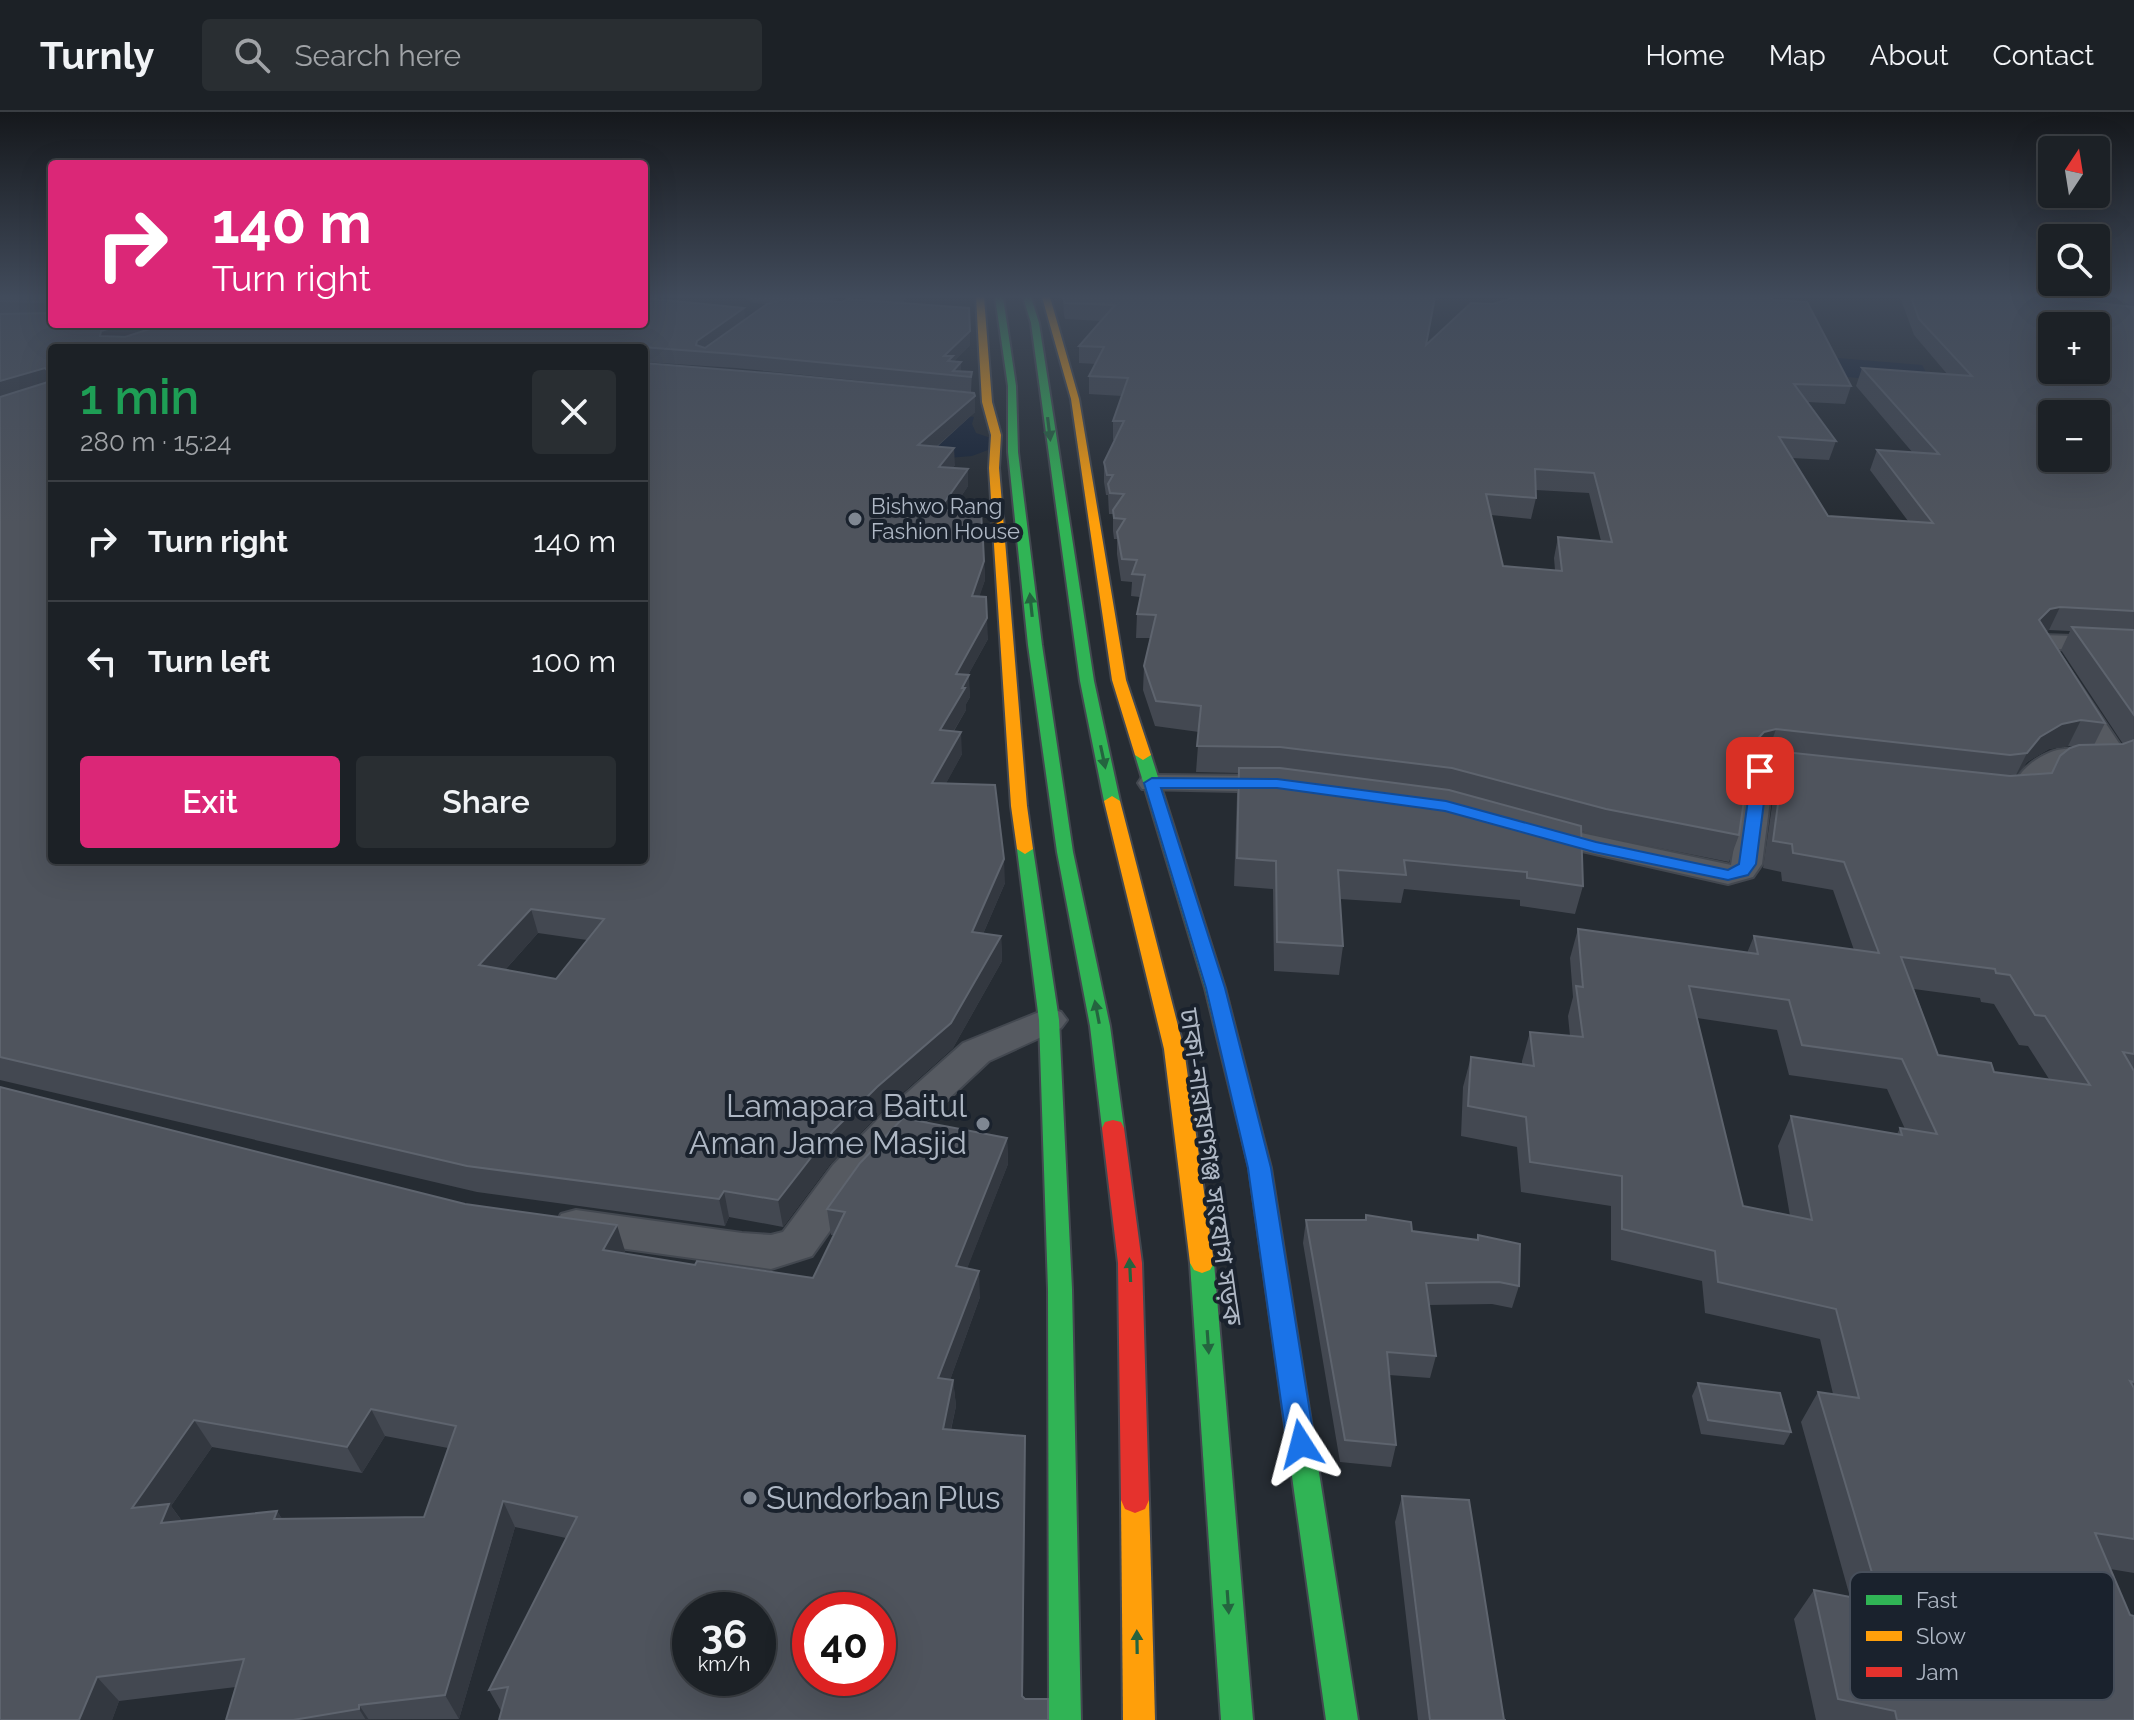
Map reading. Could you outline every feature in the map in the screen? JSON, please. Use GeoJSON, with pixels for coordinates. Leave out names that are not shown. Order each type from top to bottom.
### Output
{"type":"FeatureCollection","features":[{"type":"Feature","properties":{"kind":"main road"},"geometry":{"type":"LineString","coordinates":[[978,372],[980,402],[996,435],[994,468],[1019,806],[1049,1020],[1060,1289],[1065,1720]]}},
{"type":"Feature","properties":{"kind":"main road"},"geometry":{"type":"LineString","coordinates":[[1008,372],[1013,452],[1035,645],[1065,852],[1100,1026],[1130,1263],[1139,1720]]}},
{"type":"Feature","properties":{"kind":"main road","name":"ঢাকা-নারায়ণগঞ্জ সংযোগ সড়ক"},"geometry":{"type":"LineString","coordinates":[[1042,372],[1087,681],[1118,828],[1174,1049],[1201,1249],[1237,1720]]}},
{"type":"Feature","properties":{"kind":"main road"},"geometry":{"type":"LineString","coordinates":[[1067,372],[1075,399],[1119,680],[1215,988],[1260,1168],[1342,1720]]}},
{"type":"Feature","properties":{"kind":"main road"},"geometry":{"type":"LineString","coordinates":[[1082,643],[1113,643]]}},
{"type":"Feature","properties":{"kind":"main road"},"geometry":{"type":"LineString","coordinates":[[1006,647],[1035,645]]}},
{"type":"Feature","properties":{"kind":"street"},"geometry":{"type":"LineString","coordinates":[[980,402],[1012,404]]}},
{"type":"Feature","properties":{"kind":"street"},"geometry":{"type":"LineString","coordinates":[[1971,789],[2028,790],[2032,775],[2064,757],[2108,761],[2113,755],[2042,646],[2049,640],[2134,645]]}},
{"type":"Feature","properties":{"kind":"street"},"geometry":{"type":"LineString","coordinates":[[1520,828],[1728,875],[1742,871],[1747,864],[1760,771],[1767,766],[1780,765],[1842,774]]}},
{"type":"Feature","properties":{"kind":"street"},"geometry":{"type":"LineString","coordinates":[[1152,783],[1304,787]]}},
{"type":"Feature","properties":{"kind":"street"},"geometry":{"type":"LineString","coordinates":[[539,1221],[742,1250],[771,1252],[797,1244],[847,1176],[896,1125],[976,1052],[1049,1020]]}},
{"type":"Feature","properties":{"kind":"water"},"geometry":{"type":"Polygon","coordinates":[[[1926,372],[1933,385],[1815,374],[1926,372]]]}},
{"type":"Feature","properties":{"kind":"water"},"geometry":{"type":"Polygon","coordinates":[[[955,414],[974,417],[972,424],[976,433],[994,439],[988,450],[972,456],[936,459],[920,424],[955,414]]]}},
{"type":"Feature","properties":{"kind":"building"},"geometry":{"type":"Polygon","coordinates":[[[0,372],[31,372],[0,381],[0,372]]]}},
{"type":"Feature","properties":{"kind":"building"},"geometry":{"type":"Polygon","coordinates":[[[648,372],[756,372],[974,393],[975,396],[918,445],[954,448],[939,467],[968,469],[939,510],[981,511],[982,529],[975,540],[983,541],[984,561],[972,596],[986,597],[987,618],[956,674],[969,675],[962,688],[965,688],[940,730],[961,732],[932,783],[995,785],[1004,859],[972,932],[1001,936],[951,1023],[877,1087],[827,1137],[778,1200],[724,1191],[719,1199],[467,1166],[0,1057],[0,397],[48,382],[48,864],[648,864],[648,372]],[[531,909],[479,965],[556,979],[604,919],[531,909]]]}},
{"type":"Feature","properties":{"kind":"building"},"geometry":{"type":"Polygon","coordinates":[[[920,372],[972,372],[971,377],[920,372]]]}},
{"type":"Feature","properties":{"kind":"building"},"geometry":{"type":"Polygon","coordinates":[[[1091,372],[1844,372],[1851,386],[1794,384],[1836,441],[1779,437],[1828,516],[1933,523],[1877,450],[1939,454],[1866,372],[1972,376],[1968,372],[2038,372],[2038,384],[2110,384],[2110,372],[2134,372],[2134,611],[2060,607],[2050,609],[2039,620],[2105,723],[2081,720],[2062,724],[2040,737],[2027,753],[2010,755],[1776,729],[1764,732],[1752,745],[1739,835],[1606,809],[1452,768],[1280,747],[1197,746],[1201,706],[1156,701],[1144,666],[1156,615],[1137,614],[1145,575],[1132,574],[1137,560],[1122,559],[1117,532],[1125,519],[1114,518],[1113,510],[1124,494],[1110,493],[1108,484],[1113,475],[1107,475],[1104,462],[1124,421],[1113,421],[1128,378],[1089,376],[1091,372]],[[1535,469],[1536,498],[1486,494],[1503,566],[1562,571],[1558,537],[1612,542],[1594,473],[1535,469]]]}},
{"type":"Feature","properties":{"kind":"building"},"geometry":{"type":"Polygon","coordinates":[[[2072,627],[2134,630],[2134,715],[2072,627]]]}},
{"type":"Feature","properties":{"kind":"building"},"geometry":{"type":"Polygon","coordinates":[[[2134,740],[2134,1054],[2123,1052],[2134,1071],[2134,1382],[2130,1381],[2134,1388],[2134,1539],[2095,1533],[2112,1572],[1872,1572],[1818,1392],[1859,1398],[1836,1309],[1718,1282],[1715,1251],[1622,1229],[1622,1176],[1530,1162],[1526,1117],[1468,1106],[1471,1057],[1534,1066],[1530,1032],[1583,1037],[1576,986],[1583,987],[1578,929],[1758,954],[1754,936],[1879,953],[1844,862],[1793,853],[1792,844],[1773,841],[1785,752],[2010,776],[2052,773],[2060,756],[2079,745],[2123,744],[2134,740]],[[1901,957],[1938,1055],[1991,1063],[1994,1072],[2090,1085],[2045,1016],[2035,1015],[2010,975],[1996,973],[1995,969],[1901,957]],[[1689,986],[1743,1206],[1812,1220],[1791,1116],[1902,1135],[1900,1128],[1937,1134],[1902,1059],[1802,1045],[1789,1000],[1689,986]]]}},
{"type":"Feature","properties":{"kind":"building"},"geometry":{"type":"Polygon","coordinates":[[[1239,768],[1280,768],[1449,790],[1581,826],[1583,886],[1527,878],[1527,872],[1404,860],[1406,875],[1338,870],[1343,946],[1277,942],[1276,861],[1237,858],[1239,768]]]}},
{"type":"Feature","properties":{"kind":"building"},"geometry":{"type":"Polygon","coordinates":[[[0,1087],[465,1204],[617,1225],[603,1250],[695,1265],[697,1261],[813,1278],[845,1212],[827,1209],[860,1163],[903,1118],[1007,1138],[956,1266],[979,1271],[938,1378],[953,1380],[943,1429],[1025,1436],[1022,1696],[1025,1699],[1048,1699],[1048,1720],[499,1720],[508,1687],[489,1690],[577,1517],[503,1501],[445,1695],[359,1705],[359,1709],[293,1720],[226,1720],[244,1659],[97,1677],[79,1720],[0,1720],[0,1087]],[[371,1409],[347,1447],[194,1420],[132,1508],[169,1504],[161,1523],[277,1511],[274,1519],[424,1517],[456,1426],[371,1409]]]}},
{"type":"Feature","properties":{"kind":"building"},"geometry":{"type":"Polygon","coordinates":[[[1366,1215],[1411,1222],[1412,1231],[1478,1240],[1478,1235],[1520,1244],[1519,1286],[1499,1282],[1426,1283],[1436,1356],[1387,1352],[1396,1445],[1345,1440],[1306,1220],[1366,1220],[1366,1215]]]}},
{"type":"Feature","properties":{"kind":"building"},"geometry":{"type":"Polygon","coordinates":[[[1698,1383],[1780,1393],[1791,1432],[1708,1420],[1698,1383]]]}},
{"type":"Feature","properties":{"kind":"building"},"geometry":{"type":"Polygon","coordinates":[[[1402,1496],[1469,1500],[1504,1720],[1430,1720],[1402,1496]]]}},
{"type":"Feature","properties":{"kind":"building"},"geometry":{"type":"Polygon","coordinates":[[[2114,1578],[2130,1615],[2134,1616],[2134,1720],[1897,1720],[1895,1711],[1838,1699],[1814,1590],[1850,1597],[1850,1700],[2114,1700],[2114,1578]]]}},
{"type":"Feature","properties":{"kind":"traffic: fast"},"geometry":{"type":"LineString","coordinates":[[1010,372],[1013,452],[1035,645],[1065,852],[1100,1026],[1113,1128]]}},
{"type":"Feature","properties":{"kind":"traffic: fast"},"geometry":{"type":"LineString","coordinates":[[1042,372],[1087,681],[1112,801]]}},
{"type":"Feature","properties":{"kind":"traffic: fast"},"geometry":{"type":"LineString","coordinates":[[1143,755],[1215,988],[1260,1168],[1342,1720]]}},
{"type":"Feature","properties":{"kind":"traffic: fast"},"geometry":{"type":"LineString","coordinates":[[1025,849],[1049,1020],[1060,1289],[1065,1720]]}},
{"type":"Feature","properties":{"kind":"traffic: fast"},"geometry":{"type":"LineString","coordinates":[[1202,1263],[1237,1720]]}},
{"type":"Feature","properties":{"kind":"traffic: slow"},"geometry":{"type":"LineString","coordinates":[[985,372],[987,402],[996,435],[994,468],[1019,806],[1025,849]]}},
{"type":"Feature","properties":{"kind":"traffic: slow"},"geometry":{"type":"LineString","coordinates":[[1067,372],[1075,399],[1119,680],[1143,755]]}},
{"type":"Feature","properties":{"kind":"traffic: slow"},"geometry":{"type":"LineString","coordinates":[[1112,801],[1174,1049],[1202,1263]]}},
{"type":"Feature","properties":{"kind":"traffic: slow"},"geometry":{"type":"LineString","coordinates":[[1135,1500],[1139,1720]]}},
{"type":"Feature","properties":{"kind":"traffic: jam"},"geometry":{"type":"LineString","coordinates":[[1113,1128],[1130,1263],[1135,1500]]}},
{"type":"Feature","properties":{"kind":"place","name":"Bishwo Rang Fashion House"},"geometry":{"type":"Point","coordinates":[855,519]}},
{"type":"Feature","properties":{"kind":"place","name":"Lamapara Baitul Aman Jame Masjid"},"geometry":{"type":"Point","coordinates":[983,1124]}},
{"type":"Feature","properties":{"kind":"place","name":"Sundorban Plus"},"geometry":{"type":"Point","coordinates":[750,1498]}},
{"type":"Feature","properties":{"kind":"route"},"geometry":{"type":"LineString","coordinates":[[1301,1444],[1260,1168],[1215,988],[1152,783],[1277,784],[1446,806],[1594,847],[1728,875],[1742,871],[1747,864],[1760,771]]}}]}
